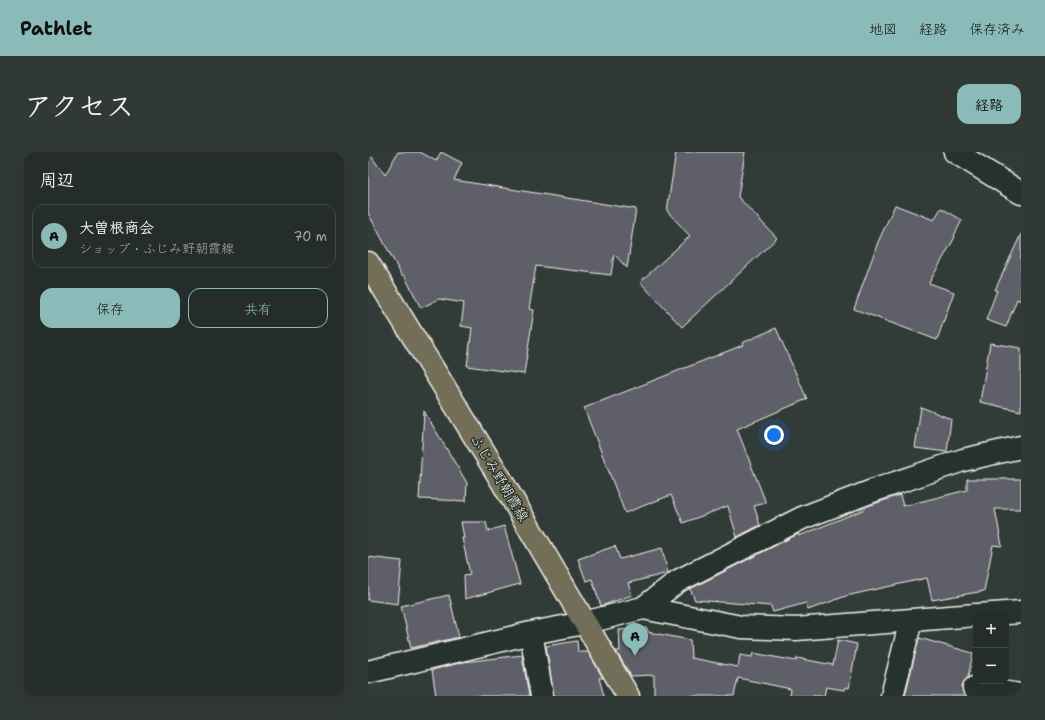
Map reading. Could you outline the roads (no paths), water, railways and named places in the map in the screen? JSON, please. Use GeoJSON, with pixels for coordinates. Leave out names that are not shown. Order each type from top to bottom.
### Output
{"type":"FeatureCollection","features":[{"type":"Feature","properties":{"kind":"main road","name":"ふじみ野朝霞線"},"geometry":{"type":"LineString","coordinates":[[368,263],[497,472],[628,696]]}},
{"type":"Feature","properties":{"kind":"street"},"geometry":{"type":"LineString","coordinates":[[955,152],[1021,193]]}},
{"type":"Feature","properties":{"kind":"street"},"geometry":{"type":"LineString","coordinates":[[368,672],[531,633],[584,623],[643,608],[678,581],[802,518],[875,490],[963,460],[1021,447]]}},
{"type":"Feature","properties":{"kind":"street"},"geometry":{"type":"LineString","coordinates":[[643,608],[741,627],[796,629],[973,616]]}},
{"type":"Feature","properties":{"kind":"street"},"geometry":{"type":"LineString","coordinates":[[1009,613],[1021,612]]}},
{"type":"Feature","properties":{"kind":"street"},"geometry":{"type":"LineString","coordinates":[[892,696],[911,620]]}},
{"type":"Feature","properties":{"kind":"street"},"geometry":{"type":"LineString","coordinates":[[531,633],[542,696]]}},
{"type":"Feature","properties":{"kind":"street"},"geometry":{"type":"LineString","coordinates":[[974,687],[1021,695]]}},
{"type":"Feature","properties":{"kind":"place","name":"大曽根商会"},"geometry":{"type":"Point","coordinates":[635,656]}}]}
